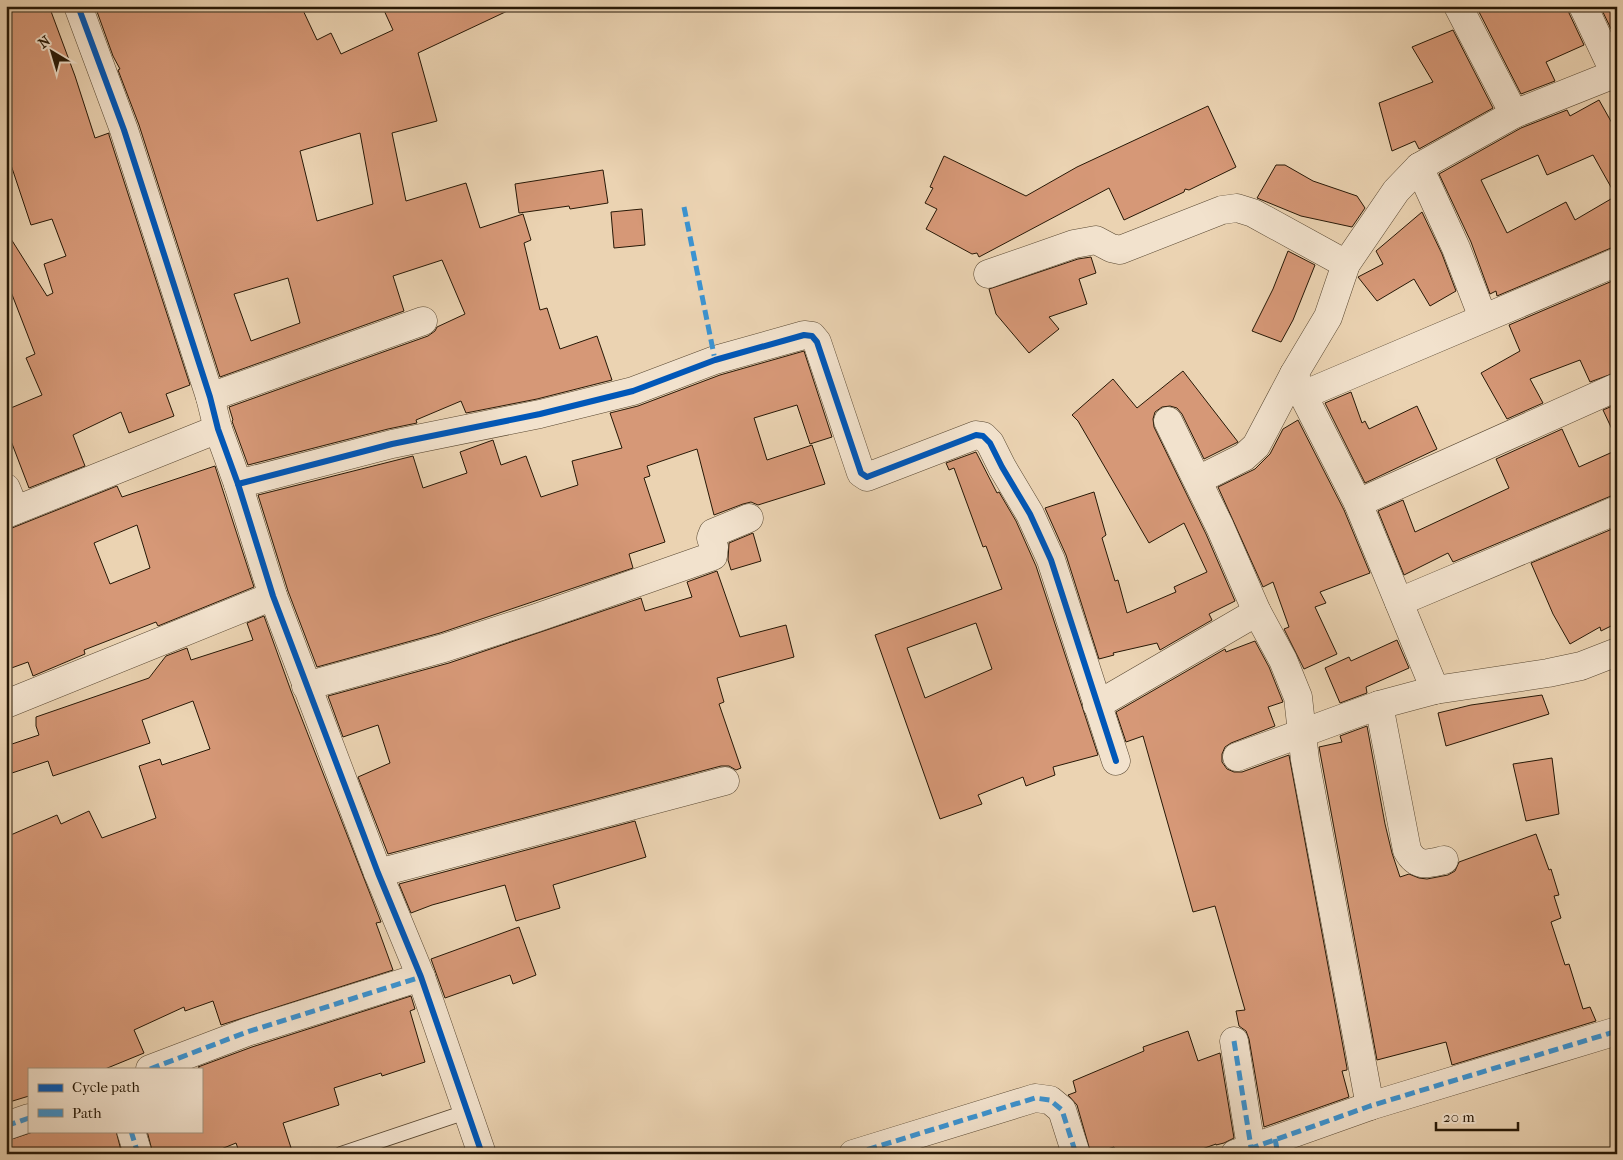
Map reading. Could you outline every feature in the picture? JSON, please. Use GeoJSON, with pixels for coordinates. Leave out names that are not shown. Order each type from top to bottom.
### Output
{"type":"FeatureCollection","features":[{"type":"Feature","properties":{"kind":"street"},"geometry":{"type":"LineString","coordinates":[[78,6],[124,130],[272,596],[378,872],[421,977],[482,1154]]}},
{"type":"Feature","properties":{"kind":"street"},"geometry":{"type":"LineString","coordinates":[[1458,6],[1514,114]]}},
{"type":"Feature","properties":{"kind":"street"},"geometry":{"type":"LineString","coordinates":[[1198,480],[1244,457],[1256,446],[1299,384],[1328,317],[1346,264],[1396,191],[1419,167],[1514,114],[1616,75],[1583,6]]}},
{"type":"Feature","properties":{"kind":"street"},"geometry":{"type":"LineString","coordinates":[[1419,167],[1456,248],[1484,318]]}},
{"type":"Feature","properties":{"kind":"street"},"geometry":{"type":"LineString","coordinates":[[988,274],[1074,244],[1096,240],[1111,248],[1120,250],[1222,210],[1237,208],[1253,213],[1346,264]]}},
{"type":"Feature","properties":{"kind":"street"},"geometry":{"type":"LineString","coordinates":[[1299,384],[1484,318],[1617,262]]}},
{"type":"Feature","properties":{"kind":"street"},"geometry":{"type":"LineString","coordinates":[[210,396],[423,321]]}},
{"type":"Feature","properties":{"kind":"street"},"geometry":{"type":"LineString","coordinates":[[238,484],[392,444],[540,414],[633,391],[715,360],[804,335],[812,336],[817,342],[864,476],[867,477],[976,435],[983,436],[990,443],[1030,514],[1051,560],[1116,760]]}},
{"type":"Feature","properties":{"kind":"street"},"geometry":{"type":"LineString","coordinates":[[1299,384],[1358,503],[1435,690]]}},
{"type":"Feature","properties":{"kind":"street"},"geometry":{"type":"LineString","coordinates":[[1358,503],[1617,387]]}},
{"type":"Feature","properties":{"kind":"street"},"geometry":{"type":"LineString","coordinates":[[1168,421],[1198,480],[1258,612],[1284,660],[1298,697],[1305,760],[1370,1106]]}},
{"type":"Feature","properties":{"kind":"street"},"geometry":{"type":"LineString","coordinates":[[9,504],[218,429]]}},
{"type":"Feature","properties":{"kind":"street"},"geometry":{"type":"LineString","coordinates":[[1399,602],[1617,510]]}},
{"type":"Feature","properties":{"kind":"street"},"geometry":{"type":"LineString","coordinates":[[306,686],[444,648],[713,556],[714,547],[711,535],[749,518]]}},
{"type":"Feature","properties":{"kind":"street"},"geometry":{"type":"LineString","coordinates":[[6,704],[272,596]]}},
{"type":"Feature","properties":{"kind":"street"},"geometry":{"type":"LineString","coordinates":[[1097,705],[1258,612]]}},
{"type":"Feature","properties":{"kind":"street"},"geometry":{"type":"LineString","coordinates":[[1236,757],[1379,705],[1435,690],[1548,673],[1581,666],[1617,652]]}},
{"type":"Feature","properties":{"kind":"street"},"geometry":{"type":"LineString","coordinates":[[1379,705],[1407,850],[1412,858],[1425,864],[1444,860]]}},
{"type":"Feature","properties":{"kind":"street"},"geometry":{"type":"LineString","coordinates":[[378,872],[725,781]]}},
{"type":"Feature","properties":{"kind":"street"},"geometry":{"type":"LineString","coordinates":[[153,1068],[247,1032],[421,977]]}},
{"type":"Feature","properties":{"kind":"street"},"geometry":{"type":"LineString","coordinates":[[1234,1040],[1260,1148],[1370,1106],[1617,1032]]}},
{"type":"Feature","properties":{"kind":"street"},"geometry":{"type":"LineString","coordinates":[[853,1154],[1035,1098],[1050,1100],[1062,1110],[1076,1154]]}},
{"type":"Feature","properties":{"kind":"street"},"geometry":{"type":"LineString","coordinates":[[6,1126],[28,1118]]}},
{"type":"Feature","properties":{"kind":"street"},"geometry":{"type":"LineString","coordinates":[[131,1132],[138,1154]]}},
{"type":"Feature","properties":{"kind":"lane"},"geometry":{"type":"LineString","coordinates":[[341,1154],[466,1112]]}},
{"type":"Feature","properties":{"kind":"building"},"geometry":{"type":"Polygon","coordinates":[[[6,6],[49,6],[75,76],[95,138],[109,133],[190,385],[166,394],[174,416],[129,433],[121,412],[73,435],[85,466],[29,488],[6,428],[6,410],[42,395],[26,358],[35,354],[6,279],[6,231],[47,296],[53,293],[44,264],[66,256],[52,219],[31,225],[6,150],[6,6]]]}},
{"type":"Feature","properties":{"kind":"building"},"geometry":{"type":"Polygon","coordinates":[[[95,6],[301,6],[317,40],[331,33],[341,54],[393,30],[382,6],[518,6],[418,53],[437,121],[392,133],[406,201],[466,183],[480,228],[523,214],[531,240],[524,243],[540,310],[547,308],[560,349],[597,336],[612,380],[537,399],[466,413],[461,401],[416,420],[417,423],[248,465],[232,421],[229,407],[428,336],[437,327],[465,314],[442,260],[393,276],[404,311],[220,377],[139,125],[118,70],[120,69],[113,56],[95,6]],[[360,133],[300,151],[317,221],[373,204],[360,133]],[[288,278],[234,294],[251,341],[300,323],[288,278]]]}},
{"type":"Feature","properties":{"kind":"building"},"geometry":{"type":"Polygon","coordinates":[[[1476,6],[1568,6],[1569,13],[1584,45],[1546,62],[1555,81],[1521,94],[1476,6]]]}},
{"type":"Feature","properties":{"kind":"building"},"geometry":{"type":"Polygon","coordinates":[[[1600,6],[1617,6],[1617,31],[1613,33],[1600,6]]]}},
{"type":"Feature","properties":{"kind":"building"},"geometry":{"type":"Polygon","coordinates":[[[1453,30],[1493,108],[1419,149],[1415,141],[1392,151],[1379,103],[1433,82],[1412,47],[1453,30]]]}},
{"type":"Feature","properties":{"kind":"building"},"geometry":{"type":"Polygon","coordinates":[[[1599,100],[1617,132],[1617,247],[1497,296],[1496,291],[1490,294],[1471,242],[1439,174],[1521,128],[1567,110],[1570,116],[1599,100]],[[1538,155],[1481,180],[1507,233],[1566,202],[1575,220],[1616,196],[1593,155],[1547,175],[1538,155]]]}},
{"type":"Feature","properties":{"kind":"building"},"geometry":{"type":"Polygon","coordinates":[[[1208,106],[1236,167],[1189,190],[1185,189],[1184,192],[1124,220],[1109,188],[979,257],[977,253],[972,254],[926,229],[937,209],[925,203],[933,188],[930,187],[944,156],[1026,196],[1077,167],[1208,106]]]}},
{"type":"Feature","properties":{"kind":"building"},"geometry":{"type":"Polygon","coordinates":[[[1276,165],[1285,165],[1313,181],[1357,196],[1365,208],[1352,227],[1301,216],[1257,198],[1276,165]]]}},
{"type":"Feature","properties":{"kind":"building"},"geometry":{"type":"Polygon","coordinates":[[[603,170],[608,203],[570,209],[569,206],[519,213],[515,184],[603,170]]]}},
{"type":"Feature","properties":{"kind":"building"},"geometry":{"type":"Polygon","coordinates":[[[642,209],[645,245],[614,248],[611,212],[642,209]]]}},
{"type":"Feature","properties":{"kind":"building"},"geometry":{"type":"Polygon","coordinates":[[[1422,212],[1442,254],[1456,291],[1430,306],[1414,279],[1377,301],[1358,277],[1383,264],[1376,251],[1422,212]]]}},
{"type":"Feature","properties":{"kind":"building"},"geometry":{"type":"Polygon","coordinates":[[[1288,251],[1315,265],[1293,320],[1281,342],[1252,331],[1273,289],[1288,251]]]}},
{"type":"Feature","properties":{"kind":"building"},"geometry":{"type":"Polygon","coordinates":[[[1091,257],[1096,273],[1079,279],[1087,304],[1049,317],[1059,329],[1029,353],[996,314],[989,289],[1078,259],[1091,257]]]}},
{"type":"Feature","properties":{"kind":"building"},"geometry":{"type":"Polygon","coordinates":[[[1617,279],[1617,372],[1590,382],[1580,360],[1530,379],[1543,403],[1507,419],[1481,373],[1520,351],[1509,325],[1617,279]]]}},
{"type":"Feature","properties":{"kind":"building"},"geometry":{"type":"Polygon","coordinates":[[[804,351],[832,437],[810,444],[797,405],[754,418],[767,460],[812,445],[825,484],[758,505],[751,502],[743,504],[714,515],[697,449],[647,466],[650,476],[644,478],[665,542],[629,554],[633,568],[440,633],[317,667],[288,591],[258,495],[413,456],[423,488],[467,473],[460,452],[493,440],[501,465],[526,456],[541,497],[578,485],[572,461],[622,448],[610,413],[638,406],[720,375],[804,351]]]}},
{"type":"Feature","properties":{"kind":"building"},"geometry":{"type":"Polygon","coordinates":[[[1183,371],[1238,442],[1204,459],[1182,414],[1177,408],[1170,406],[1162,407],[1155,412],[1153,419],[1154,427],[1206,534],[1235,601],[1209,614],[1212,620],[1160,650],[1157,643],[1113,653],[1114,655],[1099,659],[1066,555],[1045,508],[1094,492],[1106,535],[1102,538],[1115,581],[1118,580],[1127,613],[1176,592],[1174,587],[1207,572],[1184,523],[1149,543],[1078,421],[1072,415],[1113,379],[1137,408],[1183,371]]]}},
{"type":"Feature","properties":{"kind":"building"},"geometry":{"type":"Polygon","coordinates":[[[1351,392],[1362,423],[1365,421],[1369,429],[1417,406],[1437,449],[1365,483],[1325,403],[1351,392]]]}},
{"type":"Feature","properties":{"kind":"building"},"geometry":{"type":"Polygon","coordinates":[[[1617,404],[1617,440],[1603,410],[1617,404]]]}},
{"type":"Feature","properties":{"kind":"building"},"geometry":{"type":"Polygon","coordinates":[[[1298,420],[1344,510],[1370,573],[1320,592],[1326,603],[1315,607],[1337,654],[1304,669],[1284,629],[1289,627],[1273,582],[1263,587],[1218,487],[1255,469],[1270,454],[1283,429],[1298,420]]]}},
{"type":"Feature","properties":{"kind":"building"},"geometry":{"type":"Polygon","coordinates":[[[1562,429],[1579,467],[1617,450],[1617,495],[1453,562],[1448,553],[1404,575],[1378,511],[1403,500],[1415,532],[1509,488],[1496,459],[1562,429]]]}},
{"type":"Feature","properties":{"kind":"building"},"geometry":{"type":"Polygon","coordinates":[[[976,452],[997,493],[999,492],[1016,521],[1036,566],[1098,755],[1053,767],[1055,775],[1026,786],[1023,777],[978,795],[982,804],[940,819],[875,635],[1002,589],[986,546],[983,547],[954,468],[949,470],[946,463],[976,452]],[[976,623],[907,648],[925,698],[992,669],[976,623]]]}},
{"type":"Feature","properties":{"kind":"building"},"geometry":{"type":"Polygon","coordinates":[[[215,466],[254,587],[158,626],[156,622],[84,650],[85,654],[33,676],[28,662],[6,670],[6,529],[117,486],[122,497],[215,466]],[[137,525],[94,543],[110,584],[150,568],[137,525]]]}},
{"type":"Feature","properties":{"kind":"building"},"geometry":{"type":"Polygon","coordinates":[[[1617,527],[1617,623],[1601,631],[1600,627],[1570,644],[1553,614],[1531,563],[1617,527]]]}},
{"type":"Feature","properties":{"kind":"building"},"geometry":{"type":"Polygon","coordinates":[[[753,533],[761,561],[731,570],[728,560],[729,543],[753,533]]]}},
{"type":"Feature","properties":{"kind":"building"},"geometry":{"type":"Polygon","coordinates":[[[717,571],[740,637],[786,625],[794,657],[717,678],[724,702],[719,704],[741,768],[736,770],[729,766],[721,766],[388,854],[358,777],[390,763],[378,725],[343,737],[328,696],[449,663],[641,598],[645,611],[692,597],[687,582],[717,571]]]}},
{"type":"Feature","properties":{"kind":"building"},"geometry":{"type":"Polygon","coordinates":[[[264,616],[291,691],[381,922],[376,923],[393,970],[221,1025],[213,1001],[185,1011],[184,1007],[134,1030],[144,1053],[107,1068],[28,1068],[28,1096],[6,1103],[6,837],[57,815],[61,824],[89,811],[102,838],[156,818],[139,766],[160,759],[162,765],[210,749],[193,701],[142,720],[150,743],[53,776],[48,761],[6,775],[6,746],[39,735],[36,717],[149,678],[166,656],[187,648],[191,660],[253,640],[247,623],[264,616]]]}},
{"type":"Feature","properties":{"kind":"building"},"geometry":{"type":"Polygon","coordinates":[[[1397,640],[1409,668],[1366,687],[1367,693],[1340,703],[1325,668],[1349,657],[1351,661],[1397,640]]]}},
{"type":"Feature","properties":{"kind":"building"},"geometry":{"type":"Polygon","coordinates":[[[1255,641],[1269,667],[1283,702],[1268,707],[1275,726],[1225,747],[1222,754],[1222,762],[1227,769],[1234,772],[1242,772],[1289,755],[1347,1068],[1347,1070],[1342,1071],[1349,1097],[1264,1127],[1249,1039],[1246,1031],[1239,1026],[1236,1011],[1245,1010],[1215,906],[1193,912],[1143,736],[1126,742],[1116,712],[1225,649],[1226,652],[1255,641]]]}},
{"type":"Feature","properties":{"kind":"building"},"geometry":{"type":"Polygon","coordinates":[[[1542,695],[1549,714],[1446,746],[1438,713],[1471,705],[1542,695]]]}},
{"type":"Feature","properties":{"kind":"building"},"geometry":{"type":"Polygon","coordinates":[[[1367,726],[1385,824],[1400,877],[1409,874],[1427,879],[1448,875],[1455,871],[1459,862],[1536,834],[1549,870],[1551,869],[1559,895],[1554,896],[1561,918],[1551,922],[1565,965],[1569,964],[1583,1009],[1590,1007],[1596,1021],[1452,1065],[1446,1042],[1377,1060],[1319,747],[1342,742],[1340,736],[1367,726]]]}},
{"type":"Feature","properties":{"kind":"building"},"geometry":{"type":"Polygon","coordinates":[[[1552,758],[1559,814],[1526,821],[1513,764],[1552,758]]]}},
{"type":"Feature","properties":{"kind":"building"},"geometry":{"type":"Polygon","coordinates":[[[635,821],[646,857],[553,885],[560,908],[516,921],[505,885],[432,905],[411,913],[399,884],[635,821]]]}},
{"type":"Feature","properties":{"kind":"building"},"geometry":{"type":"Polygon","coordinates":[[[519,927],[536,975],[513,984],[510,975],[445,998],[431,959],[519,927]]]}},
{"type":"Feature","properties":{"kind":"building"},"geometry":{"type":"Polygon","coordinates":[[[411,996],[415,1009],[410,1011],[425,1062],[382,1076],[381,1073],[334,1088],[339,1105],[283,1123],[293,1154],[240,1154],[236,1143],[209,1154],[153,1154],[147,1132],[202,1132],[202,1068],[198,1067],[252,1047],[411,996]]]}},
{"type":"Feature","properties":{"kind":"building"},"geometry":{"type":"Polygon","coordinates":[[[1188,1031],[1198,1061],[1220,1053],[1234,1138],[1188,1154],[1116,1154],[1114,1147],[1091,1154],[1077,1105],[1068,1095],[1076,1092],[1073,1081],[1144,1051],[1143,1047],[1188,1031]]]}},
{"type":"Feature","properties":{"kind":"building"},"geometry":{"type":"Polygon","coordinates":[[[33,1132],[116,1132],[122,1154],[6,1154],[6,1141],[33,1132]]]}},
{"type":"Feature","properties":{"kind":"marked path"},"geometry":{"type":"LineString","coordinates":[[684,207],[715,360]]}},
{"type":"Feature","properties":{"kind":"marked path"},"geometry":{"type":"LineString","coordinates":[[153,1068],[247,1032],[421,977]]}},
{"type":"Feature","properties":{"kind":"marked path"},"geometry":{"type":"LineString","coordinates":[[1235,1154],[1370,1106],[1617,1031]]}},
{"type":"Feature","properties":{"kind":"marked path"},"geometry":{"type":"LineString","coordinates":[[1234,1041],[1251,1147]]}},
{"type":"Feature","properties":{"kind":"marked path"},"geometry":{"type":"LineString","coordinates":[[853,1154],[1035,1098],[1050,1100],[1062,1110],[1076,1154]]}},
{"type":"Feature","properties":{"kind":"marked path"},"geometry":{"type":"LineString","coordinates":[[6,1126],[28,1118]]}},
{"type":"Feature","properties":{"kind":"marked path"},"geometry":{"type":"LineString","coordinates":[[131,1132],[138,1154]]}},
{"type":"Feature","properties":{"kind":"marked path"},"geometry":{"type":"LineString","coordinates":[[1275,1139],[1278,1154]]}},
{"type":"Feature","properties":{"kind":"cycle path"},"geometry":{"type":"LineString","coordinates":[[78,6],[124,130],[210,397],[218,429],[238,484],[273,596],[378,873],[421,977],[482,1154]]}},
{"type":"Feature","properties":{"kind":"cycle path"},"geometry":{"type":"LineString","coordinates":[[238,484],[392,444],[540,414],[633,391],[715,360],[804,335],[812,336],[817,342],[861,473],[867,477],[976,435],[983,436],[990,443],[1030,514],[1051,560],[1116,761]]}}]}
